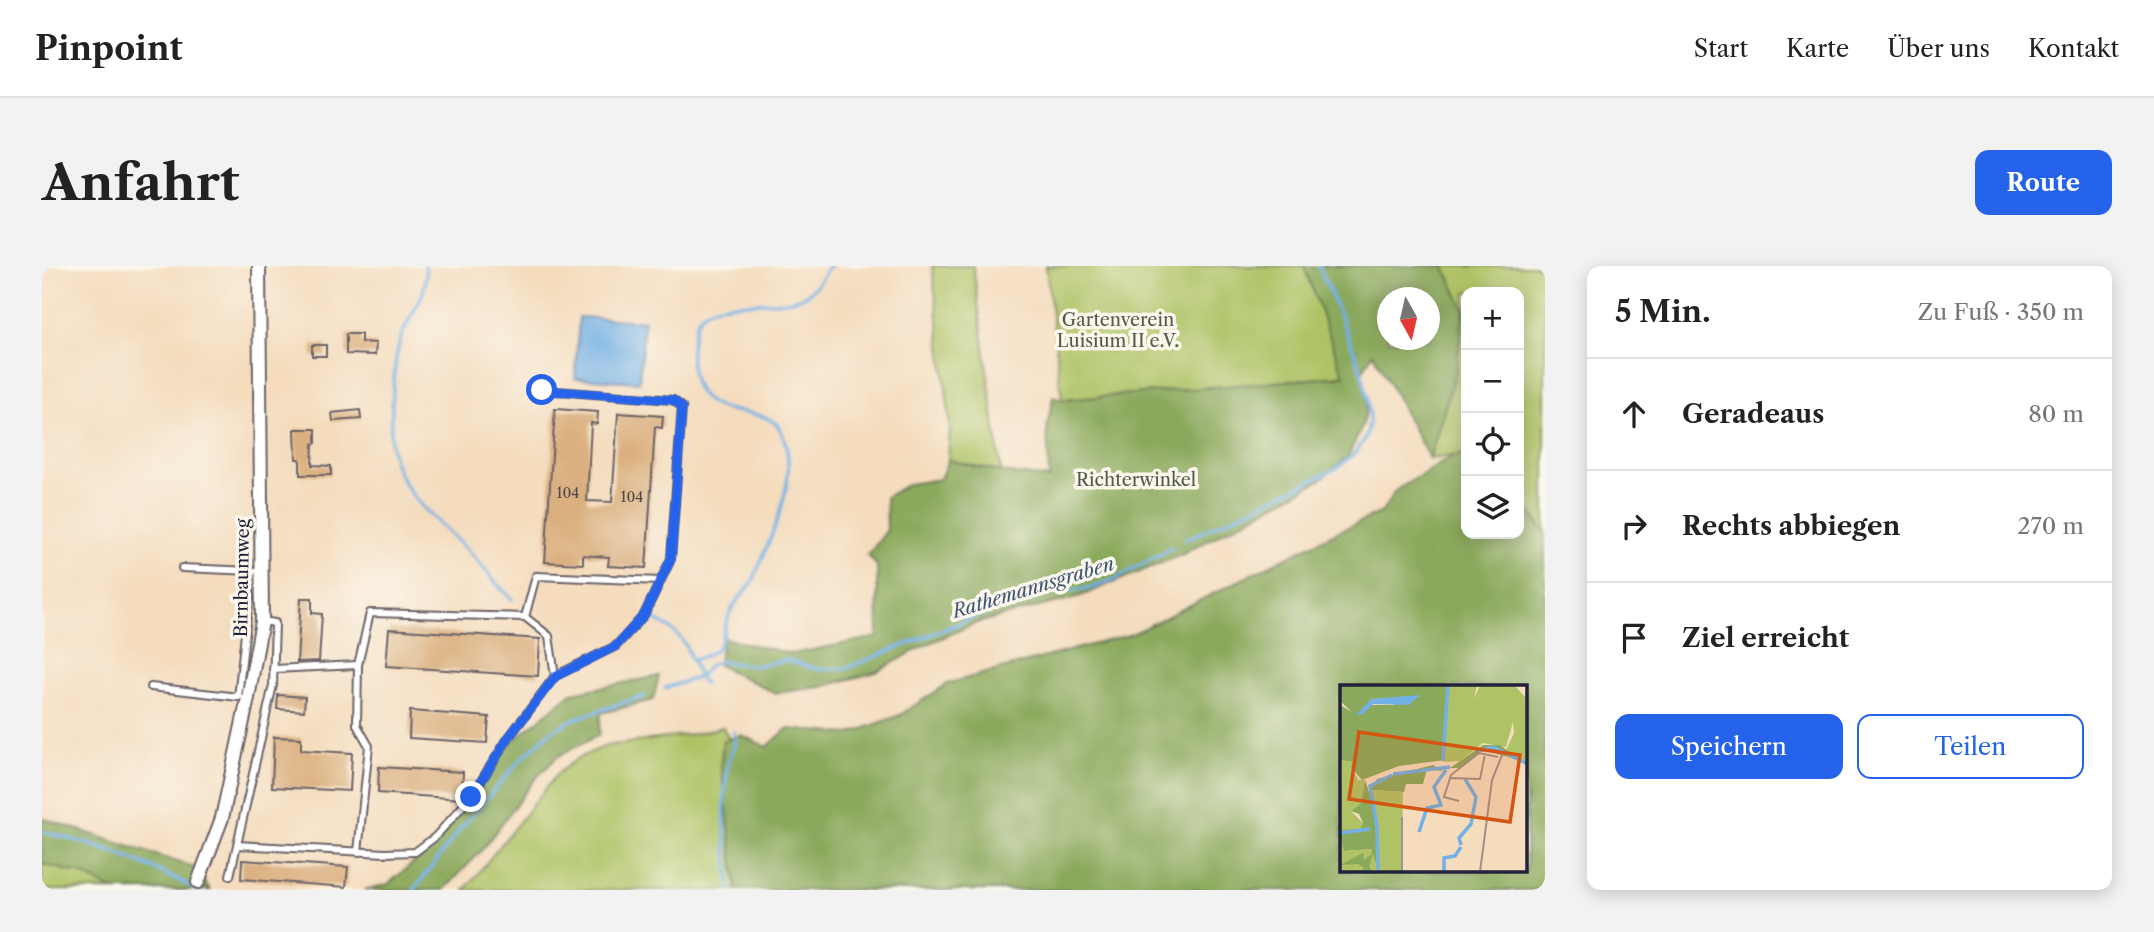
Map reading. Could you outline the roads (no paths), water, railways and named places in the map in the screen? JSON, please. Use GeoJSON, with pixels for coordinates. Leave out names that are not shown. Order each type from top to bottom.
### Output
{"type":"FeatureCollection","features":[{"type":"Feature","properties":{"kind":"street","name":"Birnbaumweg"},"geometry":{"type":"LineString","coordinates":[[198,882],[222,818],[243,698],[262,621],[257,571],[259,266]]}},
{"type":"Feature","properties":{"kind":"lane"},"geometry":{"type":"LineString","coordinates":[[237,845],[358,852],[415,852],[435,837],[471,797],[509,737],[555,677],[616,646],[644,615],[671,559],[682,407],[673,400],[542,390]]}},
{"type":"Feature","properties":{"kind":"lane"},"geometry":{"type":"LineString","coordinates":[[151,687],[243,698],[257,571],[182,568]]}},
{"type":"Feature","properties":{"kind":"lane"},"geometry":{"type":"LineString","coordinates":[[525,617],[536,576],[661,581]]}},
{"type":"Feature","properties":{"kind":"lane"},"geometry":{"type":"LineString","coordinates":[[358,852],[369,747],[356,725],[358,665],[370,613],[525,617],[549,636],[555,677]]}},
{"type":"Feature","properties":{"kind":"lane"},"geometry":{"type":"LineString","coordinates":[[230,876],[273,685],[275,623],[262,621]]}},
{"type":"Feature","properties":{"kind":"lane"},"geometry":{"type":"LineString","coordinates":[[273,669],[358,665]]}},
{"type":"Feature","properties":{"kind":"water"},"geometry":{"type":"Polygon","coordinates":[[[579,317],[644,321],[639,382],[575,378],[579,317]]]}},
{"type":"Feature","properties":{"kind":"waterway"},"geometry":{"type":"LineString","coordinates":[[425,266],[422,294],[399,343],[392,404],[391,447],[401,477],[419,503],[512,599]]}},
{"type":"Feature","properties":{"kind":"waterway"},"geometry":{"type":"LineString","coordinates":[[693,660],[713,652],[718,647],[733,607],[754,579],[782,506],[788,467],[787,449],[781,431],[772,421],[716,406],[704,397],[695,383],[691,360],[695,327],[699,318],[718,306],[781,302],[806,295],[829,266]]}},
{"type":"Feature","properties":{"kind":"waterway","name":"Rathemannsgraben"},"geometry":{"type":"LineString","coordinates":[[1185,540],[1337,468],[1350,458],[1364,441],[1369,419],[1368,399],[1354,351],[1319,266]]}},
{"type":"Feature","properties":{"kind":"waterway","name":"Rathemannsgraben"},"geometry":{"type":"LineString","coordinates":[[699,677],[710,665],[720,661],[753,666],[787,660],[820,670],[847,668],[980,615],[1052,593],[1095,587],[1114,580],[1173,547]]}},
{"type":"Feature","properties":{"kind":"waterway"},"geometry":{"type":"LineString","coordinates":[[656,620],[683,642],[704,684]]}},
{"type":"Feature","properties":{"kind":"waterway"},"geometry":{"type":"LineString","coordinates":[[665,688],[699,677]]}},
{"type":"Feature","properties":{"kind":"waterway"},"geometry":{"type":"LineString","coordinates":[[414,890],[462,827],[521,759],[550,732],[574,719],[645,696]]}},
{"type":"Feature","properties":{"kind":"waterway"},"geometry":{"type":"LineString","coordinates":[[730,890],[725,799],[727,769],[735,742],[734,732]]}},
{"type":"Feature","properties":{"kind":"waterway"},"geometry":{"type":"LineString","coordinates":[[42,832],[122,856],[198,890]]}},
{"type":"Feature","properties":{"kind":"park label","name":"Gartenverein Luisium II e.V."},"geometry":{"type":"Point","coordinates":[1118,330]}},
{"type":"Feature","properties":{"kind":"park label","name":"Richterwinkel"},"geometry":{"type":"Point","coordinates":[1136,480]}}]}
